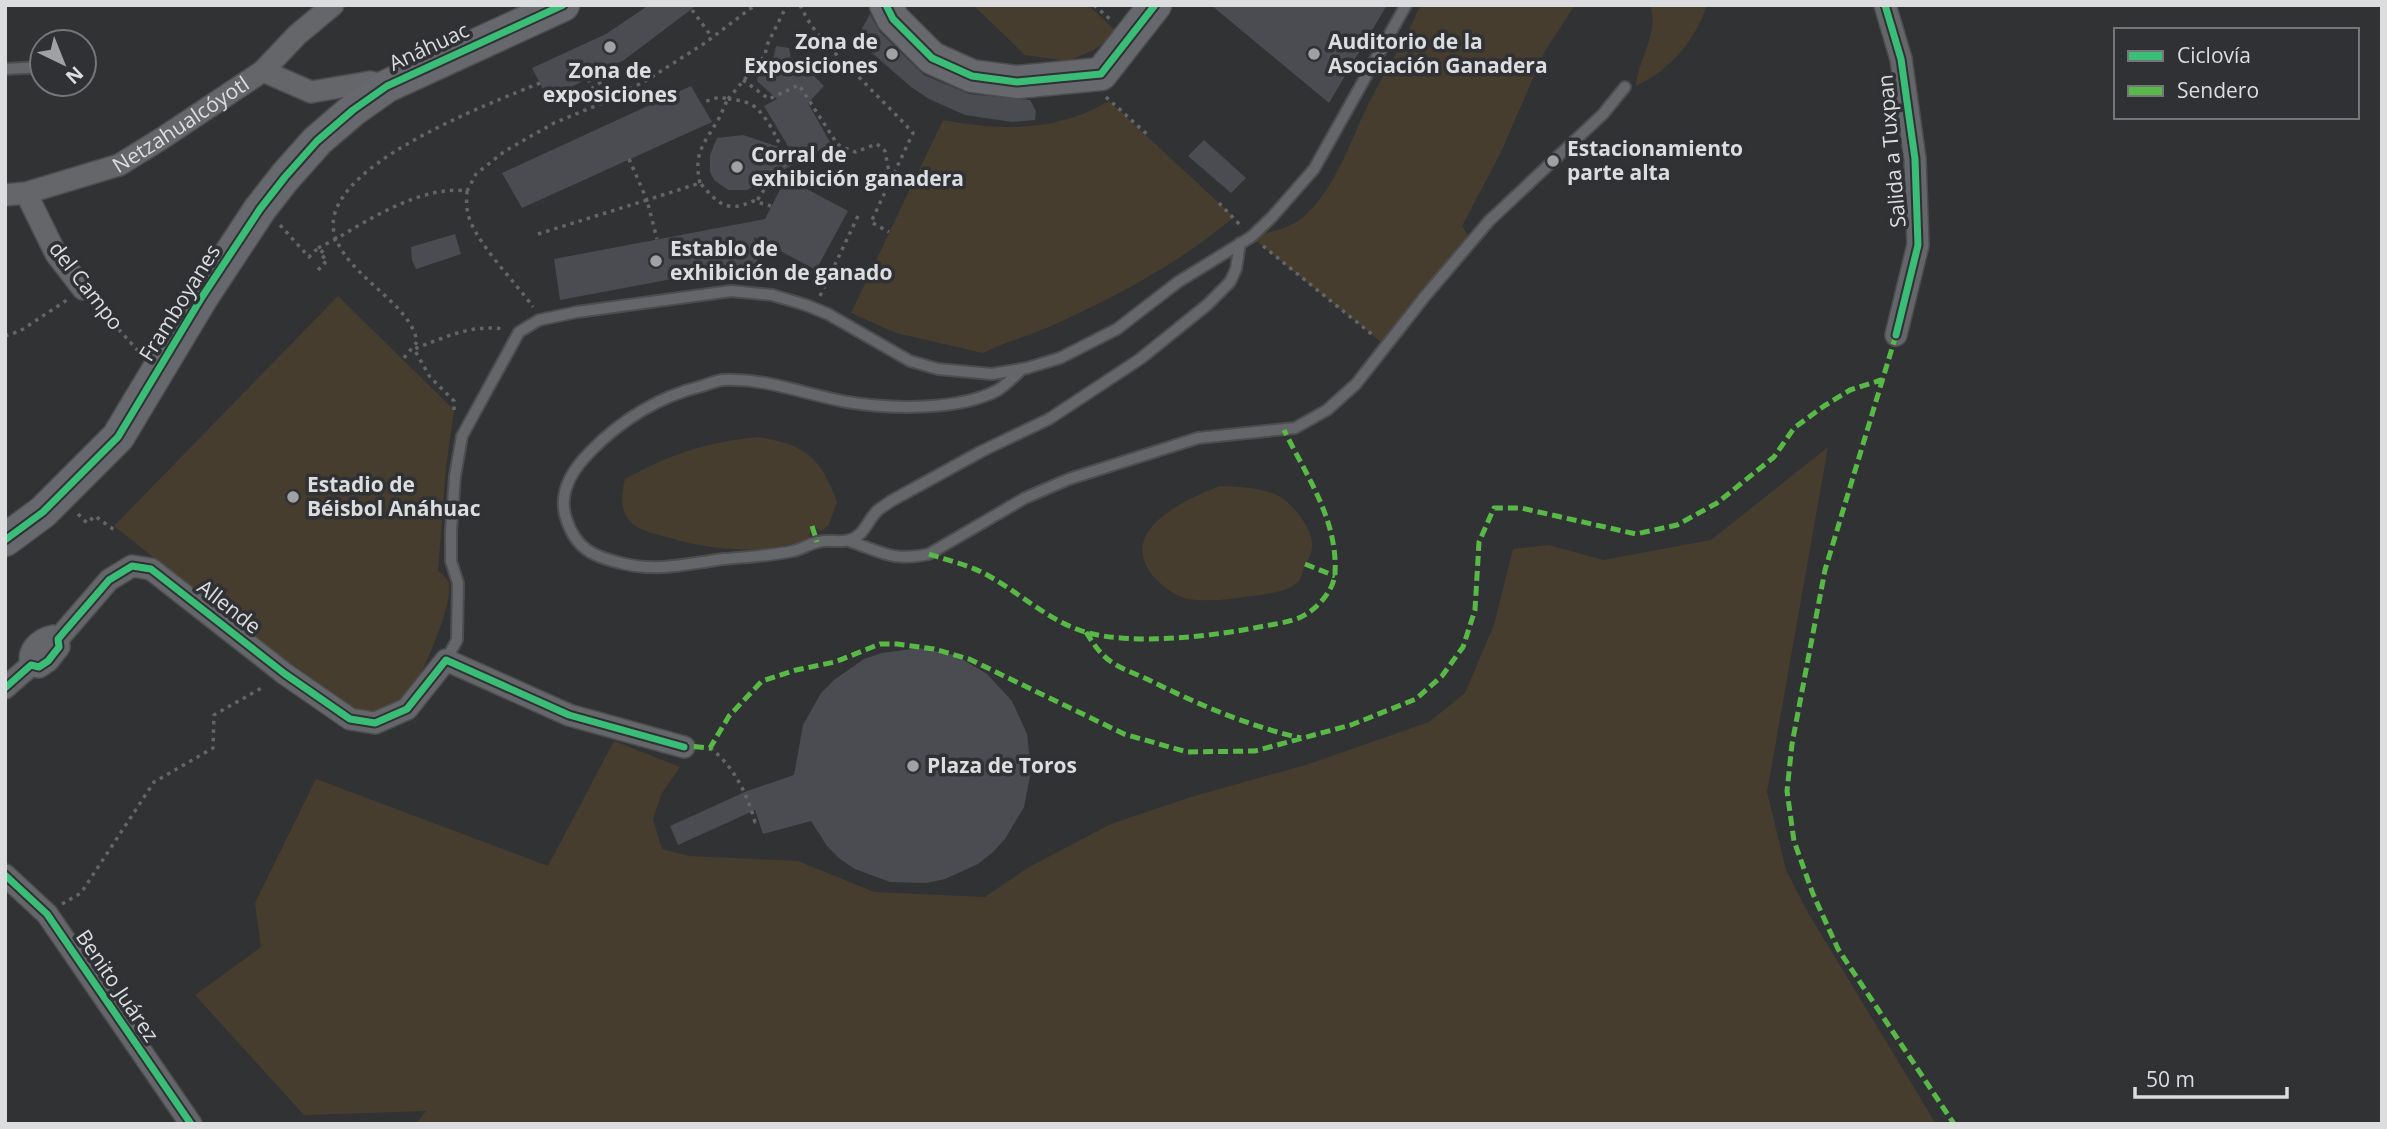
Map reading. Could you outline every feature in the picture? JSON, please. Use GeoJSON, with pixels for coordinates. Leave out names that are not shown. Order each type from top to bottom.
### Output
{"type":"FeatureCollection","features":[{"type":"Feature","properties":{"kind":"street","name":"Netzahualcóyotl"},"geometry":{"type":"LineString","coordinates":[[15,194],[119,165],[263,71],[297,35],[333,5]]}},
{"type":"Feature","properties":{"kind":"street","name":"Anáhuac"},"geometry":{"type":"LineString","coordinates":[[387,86],[563,5]]}},
{"type":"Feature","properties":{"kind":"street"},"geometry":{"type":"LineString","coordinates":[[886,5],[893,19],[932,58],[972,76],[1017,82],[1101,74],[1155,5]]}},
{"type":"Feature","properties":{"kind":"street","name":"Salida a Tuxpan"},"geometry":{"type":"LineString","coordinates":[[1885,5],[1901,59],[1915,159],[1918,245],[1896,335]]}},
{"type":"Feature","properties":{"kind":"street"},"geometry":{"type":"LineString","coordinates":[[263,71],[312,92],[370,82],[387,86]]}},
{"type":"Feature","properties":{"kind":"street","name":"Framboyanes"},"geometry":{"type":"LineString","coordinates":[[5,540],[27,527],[118,437],[202,297],[279,185],[317,141],[353,110],[387,86]]}},
{"type":"Feature","properties":{"kind":"street","name":"del Campo"},"geometry":{"type":"LineString","coordinates":[[15,194],[83,289]]}},
{"type":"Feature","properties":{"kind":"street","name":"Allende"},"geometry":{"type":"LineString","coordinates":[[5,688],[31,665],[39,667],[48,661],[59,647],[58,639],[109,580],[132,566],[151,569],[285,674],[350,719],[375,723],[407,709],[446,660]]}},
{"type":"Feature","properties":{"kind":"street"},"geometry":{"type":"LineString","coordinates":[[446,660],[569,715],[684,747]]}},
{"type":"Feature","properties":{"kind":"street","name":"Benito Juárez"},"geometry":{"type":"LineString","coordinates":[[5,875],[47,914],[191,1124]]}},
{"type":"Feature","properties":{"kind":"lane"},"geometry":{"type":"LineString","coordinates":[[446,660],[457,640],[458,583],[451,561],[451,531],[454,476],[461,436],[519,332],[538,320],[577,312],[732,291],[772,295],[814,308],[910,361],[971,373],[992,374],[1060,358],[1117,329],[1178,282],[1251,237],[1272,217],[1314,169],[1406,5]]}},
{"type":"Feature","properties":{"kind":"lane"},"geometry":{"type":"LineString","coordinates":[[5,69],[28,68]]}},
{"type":"Feature","properties":{"kind":"lane"},"geometry":{"type":"LineString","coordinates":[[1022,369],[998,390],[979,397],[920,407],[855,403],[794,387],[747,379],[733,382],[722,380],[682,391],[647,407],[610,432],[578,465],[564,496],[567,521],[580,545],[592,555],[638,567],[666,567],[797,551],[817,542],[849,541],[884,556],[912,558],[929,554],[1025,498],[1069,479],[1198,438],[1295,428],[1327,410],[1356,384],[1489,221],[1602,114],[1625,87]]}},
{"type":"Feature","properties":{"kind":"lane"},"geometry":{"type":"LineString","coordinates":[[849,541],[863,531],[878,510],[891,501],[982,451],[1049,419],[1140,359],[1198,313],[1230,282],[1236,269],[1240,243]]}},
{"type":"Feature","properties":{"kind":"path"},"geometry":{"type":"LineString","coordinates":[[538,320],[528,300],[481,241],[472,225],[466,209],[467,191],[476,174],[505,151],[554,123],[605,102],[654,76],[755,5]]}},
{"type":"Feature","properties":{"kind":"path"},"geometry":{"type":"LineString","coordinates":[[771,206],[756,202],[734,207],[722,205],[713,200],[700,183],[698,168],[700,148],[728,99],[765,55],[767,45],[787,5]]}},
{"type":"Feature","properties":{"kind":"path"},"geometry":{"type":"LineString","coordinates":[[800,5],[814,30],[832,53],[914,134],[871,222],[889,232]]}},
{"type":"Feature","properties":{"kind":"path"},"geometry":{"type":"LineString","coordinates":[[692,10],[712,37]]}},
{"type":"Feature","properties":{"kind":"path"},"geometry":{"type":"LineString","coordinates":[[588,79],[592,88],[600,83],[605,102]]}},
{"type":"Feature","properties":{"kind":"path"},"geometry":{"type":"LineString","coordinates":[[743,80],[769,99],[799,85],[840,146],[855,152],[877,144],[885,151],[889,172],[894,176]]}},
{"type":"Feature","properties":{"kind":"path"},"geometry":{"type":"LineString","coordinates":[[414,349],[417,342],[415,330],[408,319],[364,278],[336,239],[333,230],[340,200],[370,170],[408,144],[469,111],[540,83]]}},
{"type":"Feature","properties":{"kind":"path"},"geometry":{"type":"LineString","coordinates":[[1101,93],[1149,136]]}},
{"type":"Feature","properties":{"kind":"path"},"geometry":{"type":"LineString","coordinates":[[702,102],[720,97],[754,106],[778,142],[786,161],[756,202]]}},
{"type":"Feature","properties":{"kind":"path"},"geometry":{"type":"LineString","coordinates":[[629,159],[647,200],[656,239]]}},
{"type":"Feature","properties":{"kind":"path"},"geometry":{"type":"LineString","coordinates":[[538,233],[700,183]]}},
{"type":"Feature","properties":{"kind":"path"},"geometry":{"type":"LineString","coordinates":[[278,224],[309,257],[318,248],[416,197],[455,189],[467,191]]}},
{"type":"Feature","properties":{"kind":"path"},"geometry":{"type":"LineString","coordinates":[[1219,203],[1251,237],[1386,346]]}},
{"type":"Feature","properties":{"kind":"path"},"geometry":{"type":"LineString","coordinates":[[814,308],[858,216]]}},
{"type":"Feature","properties":{"kind":"path"},"geometry":{"type":"LineString","coordinates":[[316,272],[325,263],[321,259],[326,255],[318,248]]}},
{"type":"Feature","properties":{"kind":"path"},"geometry":{"type":"LineString","coordinates":[[5,337],[20,331],[83,289]]}},
{"type":"Feature","properties":{"kind":"path"},"geometry":{"type":"LineString","coordinates":[[403,359],[414,349],[484,326],[519,332]]}},
{"type":"Feature","properties":{"kind":"path"},"geometry":{"type":"LineString","coordinates":[[414,349],[430,377],[454,401],[454,410]]}},
{"type":"Feature","properties":{"kind":"path"},"geometry":{"type":"LineString","coordinates":[[74,511],[87,523],[95,516],[102,519],[117,532]]}},
{"type":"Feature","properties":{"kind":"path"},"geometry":{"type":"LineString","coordinates":[[47,914],[81,893],[154,782],[213,748],[214,715],[285,674]]}},
{"type":"Feature","properties":{"kind":"path"},"geometry":{"type":"LineString","coordinates":[[710,748],[720,755],[737,778],[755,822],[759,821]]}},
{"type":"Feature","properties":{"kind":"shaded area"},"geometry":{"type":"Polygon","coordinates":[[[973,5],[1088,5],[1117,32],[1094,50],[1068,61],[1025,55],[973,5]]]}},
{"type":"Feature","properties":{"kind":"shaded area"},"geometry":{"type":"Polygon","coordinates":[[[1420,5],[1575,5],[1545,51],[1500,154],[1462,226],[1468,235],[1472,253],[1455,260],[1386,346],[1251,237],[1277,230],[1301,219],[1325,192],[1420,5]]]}},
{"type":"Feature","properties":{"kind":"shaded area"},"geometry":{"type":"Polygon","coordinates":[[[1650,5],[1707,5],[1696,31],[1680,53],[1660,72],[1636,86],[1652,25],[1650,5]]]}},
{"type":"Feature","properties":{"kind":"shaded area"},"geometry":{"type":"Polygon","coordinates":[[[1109,101],[1234,217],[1162,269],[1123,291],[1058,323],[983,353],[896,333],[851,313],[943,120],[1007,127],[1049,124],[1069,119],[1109,101]]]}},
{"type":"Feature","properties":{"kind":"shaded area","name":"Estadio de Béisbol Anáhuac"},"geometry":{"type":"Polygon","coordinates":[[[338,296],[454,410],[446,467],[438,571],[449,583],[447,603],[432,648],[416,682],[395,703],[374,713],[345,710],[114,526],[338,296]]]}},
{"type":"Feature","properties":{"kind":"shaded area"},"geometry":{"type":"Polygon","coordinates":[[[758,437],[800,449],[817,463],[837,502],[828,526],[821,531],[812,526],[809,538],[791,544],[773,548],[736,549],[699,545],[653,533],[638,527],[626,516],[622,498],[625,479],[689,450],[758,437]]]}},
{"type":"Feature","properties":{"kind":"shaded area"},"geometry":{"type":"Polygon","coordinates":[[[1828,447],[1767,792],[1786,870],[1807,911],[1936,1124],[416,1124],[426,1111],[304,1115],[195,995],[261,947],[255,903],[316,779],[548,866],[614,741],[680,767],[662,793],[653,819],[662,849],[689,856],[798,861],[874,892],[985,897],[1029,867],[1111,824],[1191,797],[1309,764],[1429,722],[1465,693],[1494,625],[1513,549],[1549,545],[1603,560],[1711,540],[1828,447]]]}},
{"type":"Feature","properties":{"kind":"shaded area"},"geometry":{"type":"Polygon","coordinates":[[[1220,486],[1252,488],[1275,494],[1298,513],[1310,534],[1312,547],[1298,582],[1283,590],[1264,594],[1220,600],[1196,600],[1174,593],[1153,576],[1144,559],[1143,544],[1149,531],[1174,508],[1220,486]]]}},
{"type":"Feature","properties":{"kind":"building","name":"Zona de exposiciones"},"geometry":{"type":"Polygon","coordinates":[[[649,5],[697,5],[624,60],[548,99],[532,68],[606,34],[649,5]]]}},
{"type":"Feature","properties":{"kind":"building","name":"Auditorio de la Asociación Ganadera"},"geometry":{"type":"Polygon","coordinates":[[[1211,5],[1387,5],[1329,103],[1211,5]]]}},
{"type":"Feature","properties":{"kind":"building","name":"Zona de Exposiciones"},"geometry":{"type":"Polygon","coordinates":[[[870,14],[880,32],[924,75],[969,94],[1030,100],[1036,111],[1035,120],[1012,122],[965,115],[929,99],[911,87],[856,39],[870,14]]]}},
{"type":"Feature","properties":{"kind":"building"},"geometry":{"type":"Polygon","coordinates":[[[776,46],[789,48],[792,63],[800,62],[824,86],[808,103],[831,144],[747,190],[728,190],[714,180],[710,172],[710,155],[717,138],[743,135],[791,151],[764,106],[777,99],[757,81],[761,65],[773,60],[776,46]]]}},
{"type":"Feature","properties":{"kind":"building"},"geometry":{"type":"Polygon","coordinates":[[[691,86],[712,122],[522,208],[502,173],[691,86]]]}},
{"type":"Feature","properties":{"kind":"building"},"geometry":{"type":"Polygon","coordinates":[[[1204,140],[1246,178],[1231,193],[1188,156],[1204,140]]]}},
{"type":"Feature","properties":{"kind":"building","name":"Establo de exhibición de ganado"},"geometry":{"type":"Polygon","coordinates":[[[786,178],[848,211],[816,270],[754,237],[758,263],[560,300],[554,259],[765,219],[786,178]]]}},
{"type":"Feature","properties":{"kind":"building"},"geometry":{"type":"Polygon","coordinates":[[[455,234],[461,254],[416,269],[411,247],[455,234]]]}},
{"type":"Feature","properties":{"kind":"building","name":"Plaza de Toros"},"geometry":{"type":"Polygon","coordinates":[[[919,648],[955,655],[987,674],[1012,701],[1027,734],[1031,771],[1024,807],[1005,839],[993,852],[978,864],[945,879],[927,883],[890,882],[855,869],[840,859],[827,846],[811,821],[763,834],[755,810],[678,845],[670,826],[747,791],[794,775],[803,725],[821,693],[834,680],[864,659],[882,653],[919,648]]]}},
{"type":"Feature","properties":{"kind":"marked path"},"geometry":{"type":"LineString","coordinates":[[1896,335],[1825,570],[1792,744],[1787,791],[1794,841],[1813,894],[1838,949],[1954,1124]]}},
{"type":"Feature","properties":{"kind":"marked path"},"geometry":{"type":"LineString","coordinates":[[679,745],[710,748],[729,716],[762,681],[835,662],[880,644],[934,649],[969,659],[1124,734],[1187,752],[1255,751],[1351,725],[1416,699],[1442,676],[1463,647],[1475,610],[1479,542],[1494,508],[1521,508],[1636,534],[1677,525],[1717,503],[1774,457],[1794,428],[1824,406],[1850,390],[1881,380]]}},
{"type":"Feature","properties":{"kind":"marked path"},"geometry":{"type":"LineString","coordinates":[[929,554],[982,572],[1059,621],[1085,632],[1105,636],[1150,639],[1199,636],[1297,619],[1312,610],[1328,593],[1334,580],[1335,553],[1319,499],[1284,430]]}},
{"type":"Feature","properties":{"kind":"marked path"},"geometry":{"type":"LineString","coordinates":[[812,526],[817,542]]}},
{"type":"Feature","properties":{"kind":"marked path"},"geometry":{"type":"LineString","coordinates":[[1305,564],[1335,576]]}},
{"type":"Feature","properties":{"kind":"marked path"},"geometry":{"type":"LineString","coordinates":[[1086,632],[1103,655],[1124,669],[1223,714],[1301,738]]}},
{"type":"Feature","properties":{"kind":"cycle path"},"geometry":{"type":"LineString","coordinates":[[5,540],[43,512],[118,437],[202,297],[260,209],[317,141],[353,110],[387,86],[563,5]]}},
{"type":"Feature","properties":{"kind":"cycle path"},"geometry":{"type":"LineString","coordinates":[[886,5],[893,19],[932,58],[972,76],[1017,82],[1101,74],[1155,5]]}},
{"type":"Feature","properties":{"kind":"cycle path"},"geometry":{"type":"LineString","coordinates":[[1885,5],[1901,59],[1915,159],[1918,245],[1896,335]]}},
{"type":"Feature","properties":{"kind":"cycle path"},"geometry":{"type":"LineString","coordinates":[[5,688],[31,665],[39,667],[48,661],[59,647],[58,639],[109,580],[132,566],[151,569],[285,674],[350,719],[375,723],[407,709],[446,660],[569,715],[684,747]]}},
{"type":"Feature","properties":{"kind":"cycle path"},"geometry":{"type":"LineString","coordinates":[[5,875],[47,914],[191,1124]]}},
{"type":"Feature","properties":{"kind":"place","name":"Zona de exposiciones"},"geometry":{"type":"Point","coordinates":[610,47]}},
{"type":"Feature","properties":{"kind":"place","name":"Zona de Exposiciones"},"geometry":{"type":"Point","coordinates":[892,54]}},
{"type":"Feature","properties":{"kind":"place","name":"Auditorio de la Asociación Ganadera"},"geometry":{"type":"Point","coordinates":[1314,54]}},
{"type":"Feature","properties":{"kind":"place","name":"Estacionamiento parte alta"},"geometry":{"type":"Point","coordinates":[1553,161]}},
{"type":"Feature","properties":{"kind":"place","name":"Corral de exhibición ganadera"},"geometry":{"type":"Point","coordinates":[737,167]}},
{"type":"Feature","properties":{"kind":"place","name":"Establo de exhibición de ganado"},"geometry":{"type":"Point","coordinates":[656,261]}},
{"type":"Feature","properties":{"kind":"place","name":"Estadio de Béisbol Anáhuac"},"geometry":{"type":"Point","coordinates":[293,497]}},
{"type":"Feature","properties":{"kind":"place","name":"Plaza de Toros"},"geometry":{"type":"Point","coordinates":[913,766]}}]}
